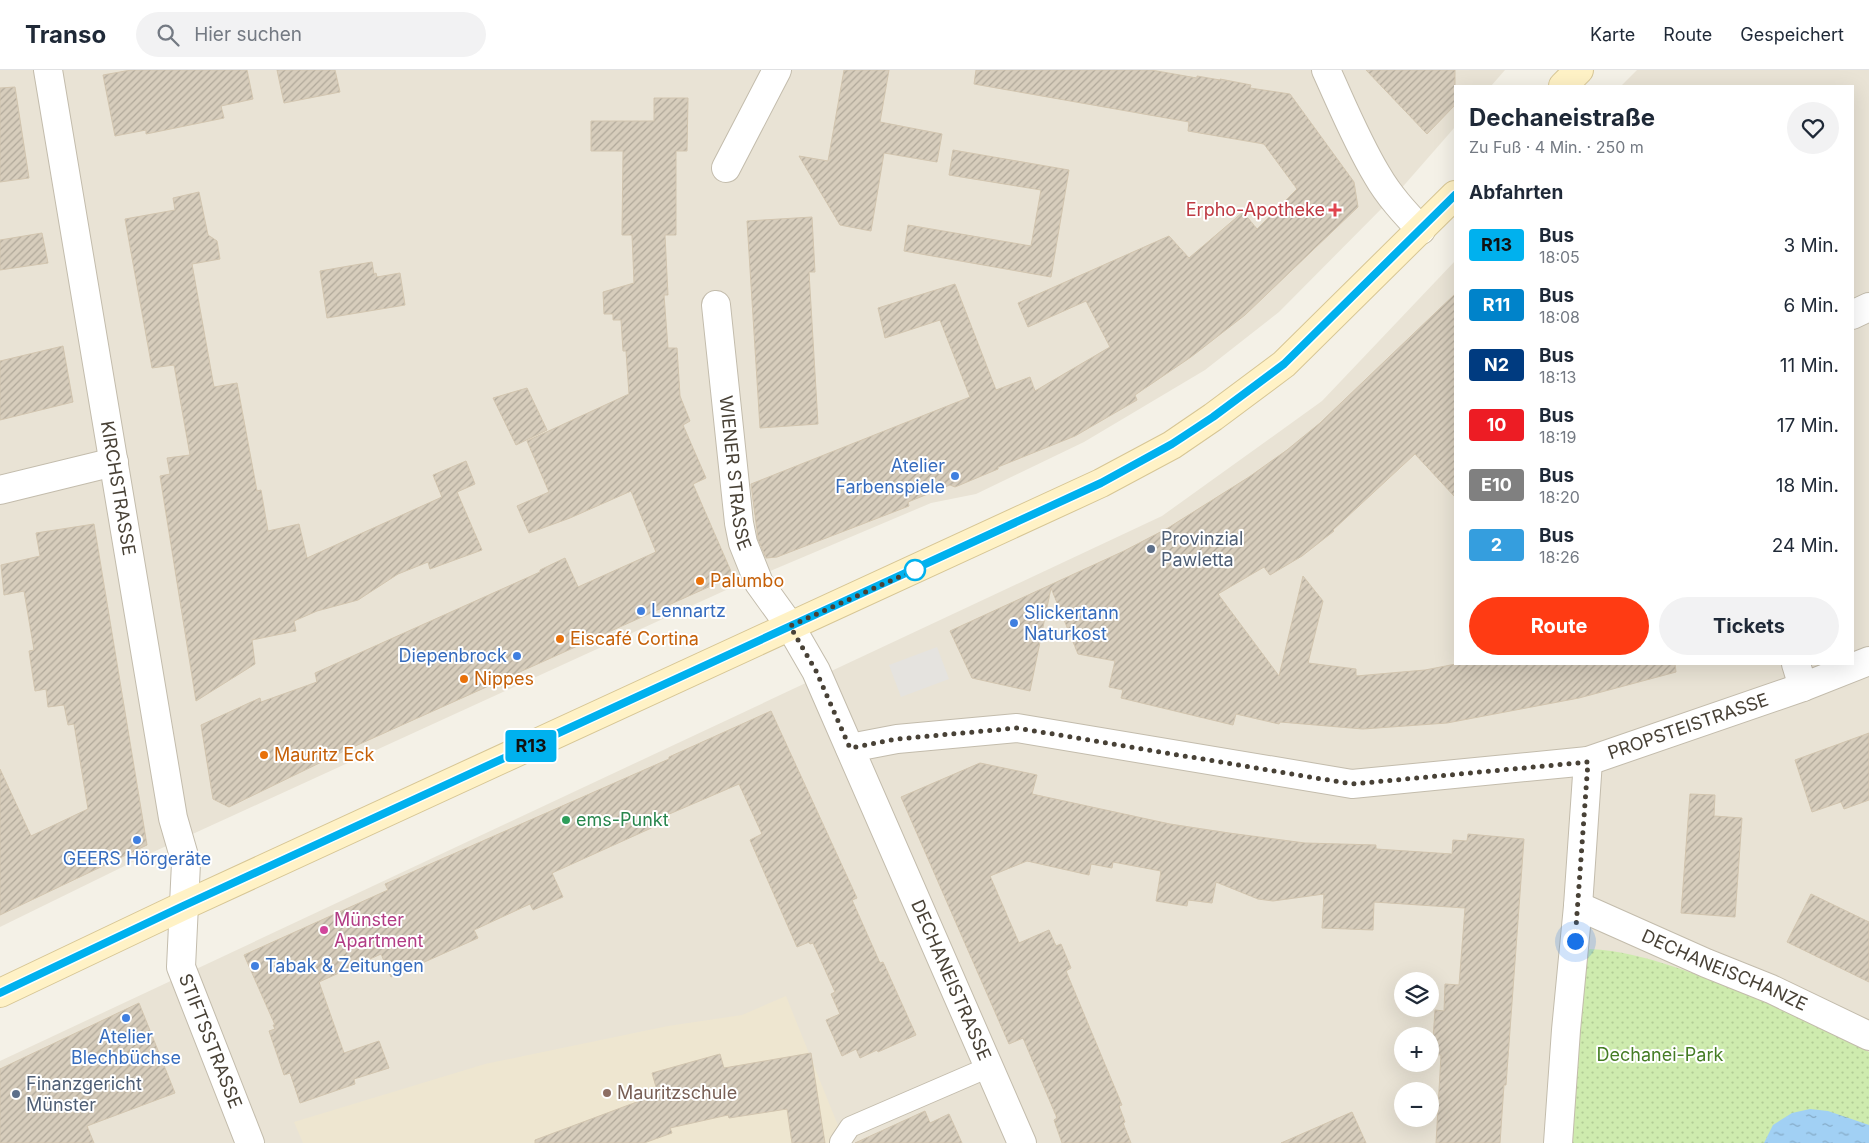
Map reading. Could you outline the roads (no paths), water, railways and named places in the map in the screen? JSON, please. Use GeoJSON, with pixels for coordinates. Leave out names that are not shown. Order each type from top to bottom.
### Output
{"type":"FeatureCollection","features":[{"type":"Feature","properties":{"kind":"main road"},"geometry":{"type":"LineString","coordinates":[[1563,85],[1578,70]]}},
{"type":"Feature","properties":{"kind":"main road"},"geometry":{"type":"LineString","coordinates":[[0,994],[183,906],[1101,483],[1167,447],[1213,417],[1284,364],[1454,197]]}},
{"type":"Feature","properties":{"kind":"street","name":"KIRCHSTRASSE"},"geometry":{"type":"LineString","coordinates":[[48,70],[173,818],[186,863],[183,906]]}},
{"type":"Feature","properties":{"kind":"street"},"geometry":{"type":"LineString","coordinates":[[726,168],[777,70]]}},
{"type":"Feature","properties":{"kind":"street"},"geometry":{"type":"LineString","coordinates":[[1326,70],[1378,176],[1398,205],[1421,230]]}},
{"type":"Feature","properties":{"kind":"street","name":"WIENER STRASSE"},"geometry":{"type":"LineString","coordinates":[[716,305],[738,514],[743,543],[759,583],[790,626]]}},
{"type":"Feature","properties":{"kind":"street"},"geometry":{"type":"LineString","coordinates":[[1854,314],[1869,307]]}},
{"type":"Feature","properties":{"kind":"street"},"geometry":{"type":"LineString","coordinates":[[0,490],[114,462]]}},
{"type":"Feature","properties":{"kind":"street","name":"DECHANEISTRASSE"},"geometry":{"type":"LineString","coordinates":[[790,626],[816,671],[1022,1143]]}},
{"type":"Feature","properties":{"kind":"street","name":"PROPSTEISTRASSE"},"geometry":{"type":"LineString","coordinates":[[1854,664],[1869,661]]}},
{"type":"Feature","properties":{"kind":"street","name":"PROPSTEISTRASSE"},"geometry":{"type":"LineString","coordinates":[[850,748],[897,739],[1017,728],[1352,784],[1588,762],[1800,675],[1849,665]]}},
{"type":"Feature","properties":{"kind":"street"},"geometry":{"type":"LineString","coordinates":[[1558,1143],[1588,762]]}},
{"type":"Feature","properties":{"kind":"street","name":"STIFTSSTRASSE"},"geometry":{"type":"LineString","coordinates":[[183,906],[181,967],[250,1143]]}},
{"type":"Feature","properties":{"kind":"street","name":"DECHANEISCHANZE"},"geometry":{"type":"LineString","coordinates":[[1578,906],[1706,963],[1771,989],[1869,1036]]}},
{"type":"Feature","properties":{"kind":"lane"},"geometry":{"type":"LineString","coordinates":[[840,1142],[850,1128],[989,1067]]}},
{"type":"Feature","properties":{"kind":"water"},"geometry":{"type":"Polygon","coordinates":[[[1810,1109],[1828,1111],[1869,1125],[1869,1143],[1764,1143],[1773,1125],[1792,1113],[1810,1109]]]}},
{"type":"Feature","properties":{"kind":"place","name":"Erpho-Apotheke"},"geometry":{"type":"Point","coordinates":[1335,210]}},
{"type":"Feature","properties":{"kind":"place","name":"Atelier Farbenspiele"},"geometry":{"type":"Point","coordinates":[955,476]}},
{"type":"Feature","properties":{"kind":"place","name":"Provinzial Pawletta"},"geometry":{"type":"Point","coordinates":[1151,549]}},
{"type":"Feature","properties":{"kind":"place","name":"Palumbo"},"geometry":{"type":"Point","coordinates":[700,581]}},
{"type":"Feature","properties":{"kind":"place","name":"Lennartz"},"geometry":{"type":"Point","coordinates":[641,611]}},
{"type":"Feature","properties":{"kind":"place","name":"Slickertann Naturkost"},"geometry":{"type":"Point","coordinates":[1014,623]}},
{"type":"Feature","properties":{"kind":"place","name":"Eiscafé Cortina"},"geometry":{"type":"Point","coordinates":[560,639]}},
{"type":"Feature","properties":{"kind":"place","name":"Diepenbrock"},"geometry":{"type":"Point","coordinates":[517,656]}},
{"type":"Feature","properties":{"kind":"place","name":"Nippes"},"geometry":{"type":"Point","coordinates":[464,679]}},
{"type":"Feature","properties":{"kind":"place","name":"Mauritz Eck"},"geometry":{"type":"Point","coordinates":[264,755]}},
{"type":"Feature","properties":{"kind":"place","name":"ems-Punkt"},"geometry":{"type":"Point","coordinates":[566,820]}},
{"type":"Feature","properties":{"kind":"place","name":"GEERS Hörgeräte"},"geometry":{"type":"Point","coordinates":[137,840]}},
{"type":"Feature","properties":{"kind":"place","name":"Münster Apartment"},"geometry":{"type":"Point","coordinates":[324,930]}},
{"type":"Feature","properties":{"kind":"place","name":"Tabak & Zeitungen"},"geometry":{"type":"Point","coordinates":[255,966]}},
{"type":"Feature","properties":{"kind":"place","name":"Atelier Blechbüchse"},"geometry":{"type":"Point","coordinates":[126,1018]}},
{"type":"Feature","properties":{"kind":"place","name":"Mauritzschule"},"geometry":{"type":"Point","coordinates":[607,1093]}},
{"type":"Feature","properties":{"kind":"place","name":"Finanzgericht Münster"},"geometry":{"type":"Point","coordinates":[16,1094]}},
{"type":"Feature","properties":{"kind":"park label","name":"Dechanei-Park"},"geometry":{"type":"Point","coordinates":[1660,1055]}}]}
